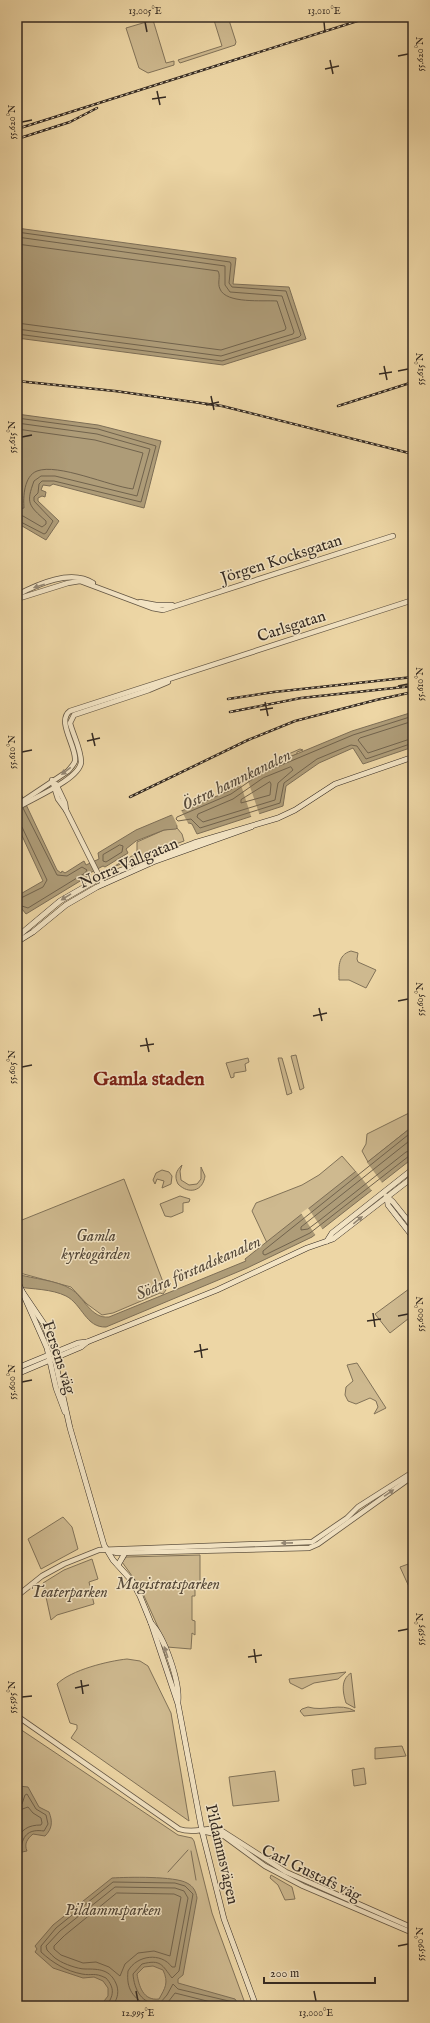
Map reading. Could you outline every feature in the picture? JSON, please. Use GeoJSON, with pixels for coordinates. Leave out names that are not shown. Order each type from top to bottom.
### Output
{"type":"FeatureCollection","features":[{"type":"Feature","properties":{"kind":"main road","name":"Norra Vallgatan"},"geometry":{"type":"LineString","coordinates":[[17,937],[60,901],[100,878],[187,846],[278,818],[295,810],[335,784],[413,757]]}},
{"type":"Feature","properties":{"kind":"main road","name":"Norra Vallgatan"},"geometry":{"type":"LineString","coordinates":[[17,942],[33,932],[66,905],[103,884],[153,862],[244,831],[258,823]]}},
{"type":"Feature","properties":{"kind":"main road"},"geometry":{"type":"LineString","coordinates":[[327,1241],[332,1233],[413,1169]]}},
{"type":"Feature","properties":{"kind":"main road"},"geometry":{"type":"LineString","coordinates":[[17,1368],[63,1354],[87,1342],[223,1287],[307,1248],[338,1236],[413,1177]]}},
{"type":"Feature","properties":{"kind":"main road"},"geometry":{"type":"LineString","coordinates":[[383,1193],[393,1202],[413,1228]]}},
{"type":"Feature","properties":{"kind":"main road"},"geometry":{"type":"LineString","coordinates":[[387,1197],[388,1205],[413,1237]]}},
{"type":"Feature","properties":{"kind":"main road","name":"Fersens väg"},"geometry":{"type":"LineString","coordinates":[[17,1280],[21,1290],[44,1324],[56,1388],[67,1415],[106,1550]]}},
{"type":"Feature","properties":{"kind":"main road"},"geometry":{"type":"LineString","coordinates":[[17,1374],[78,1343],[87,1342]]}},
{"type":"Feature","properties":{"kind":"main road","name":"Fersens väg"},"geometry":{"type":"LineString","coordinates":[[51,1357],[64,1395],[67,1415]]}},
{"type":"Feature","properties":{"kind":"main road","name":"Pildammsvägen"},"geometry":{"type":"LineString","coordinates":[[106,1550],[136,1587],[151,1623],[162,1639],[175,1675],[178,1704],[202,1831],[224,1919],[256,2006]]}},
{"type":"Feature","properties":{"kind":"main road"},"geometry":{"type":"LineString","coordinates":[[118,1565],[125,1553]]}},
{"type":"Feature","properties":{"kind":"street","name":"Jörgen Kocksgatan"},"geometry":{"type":"LineString","coordinates":[[98,587],[163,610],[393,536]]}},
{"type":"Feature","properties":{"kind":"street"},"geometry":{"type":"LineString","coordinates":[[17,595],[61,578],[80,577],[98,587]]}},
{"type":"Feature","properties":{"kind":"street"},"geometry":{"type":"LineString","coordinates":[[17,599],[63,584],[78,581],[98,587]]}},
{"type":"Feature","properties":{"kind":"street","name":"Carlsgatan"},"geometry":{"type":"LineString","coordinates":[[52,780],[68,771],[75,761],[65,720],[66,714],[70,711],[413,600]]}},
{"type":"Feature","properties":{"kind":"street","name":"Carlsgatan"},"geometry":{"type":"LineString","coordinates":[[55,786],[77,770],[80,763],[71,719],[77,714],[157,688],[178,676]]}},
{"type":"Feature","properties":{"kind":"street"},"geometry":{"type":"LineString","coordinates":[[17,808],[52,780],[61,806],[66,810],[103,884]]}},
{"type":"Feature","properties":{"kind":"street"},"geometry":{"type":"LineString","coordinates":[[17,805],[55,786]]}},
{"type":"Feature","properties":{"kind":"street"},"geometry":{"type":"LineString","coordinates":[[17,1596],[38,1579],[64,1564],[90,1552],[106,1550],[309,1542],[318,1538],[347,1518],[358,1508],[413,1472]]}},
{"type":"Feature","properties":{"kind":"street"},"geometry":{"type":"LineString","coordinates":[[106,1550],[117,1553],[125,1553],[303,1548],[318,1544],[413,1476]]}},
{"type":"Feature","properties":{"kind":"street","name":"Carl Gustafs väg"},"geometry":{"type":"LineString","coordinates":[[17,1716],[179,1828],[187,1832],[202,1831],[211,1828],[222,1830],[286,1872],[413,1928]]}},
{"type":"Feature","properties":{"kind":"street","name":"Carl Gustafs väg"},"geometry":{"type":"LineString","coordinates":[[202,1831],[224,1836],[266,1866],[303,1886],[413,1933]]}},
{"type":"Feature","properties":{"kind":"green space"},"geometry":{"type":"Polygon","coordinates":[[[213,17],[228,17],[236,42],[235,45],[180,63],[178,60],[222,46],[213,17]]]}},
{"type":"Feature","properties":{"kind":"green space"},"geometry":{"type":"Polygon","coordinates":[[[153,20],[166,63],[174,61],[174,65],[148,73],[139,68],[126,28],[153,20]]]}},
{"type":"Feature","properties":{"kind":"green space"},"geometry":{"type":"Polygon","coordinates":[[[300,749],[303,750],[297,752],[297,754],[258,770],[263,765],[300,749]]]}},
{"type":"Feature","properties":{"kind":"green space"},"geometry":{"type":"Polygon","coordinates":[[[177,828],[182,834],[184,841],[113,867],[137,853],[137,842],[164,830],[177,828]]]}},
{"type":"Feature","properties":{"kind":"green space"},"geometry":{"type":"Polygon","coordinates":[[[351,951],[358,953],[358,962],[376,970],[366,988],[349,980],[339,980],[339,967],[341,959],[346,953],[351,951]]]}},
{"type":"Feature","properties":{"kind":"green space"},"geometry":{"type":"Polygon","coordinates":[[[296,1055],[304,1088],[300,1090],[291,1056],[296,1055]]]}},
{"type":"Feature","properties":{"kind":"green space"},"geometry":{"type":"Polygon","coordinates":[[[248,1058],[249,1062],[245,1064],[246,1071],[234,1073],[234,1077],[231,1078],[226,1063],[248,1058]]]}},
{"type":"Feature","properties":{"kind":"green space"},"geometry":{"type":"Polygon","coordinates":[[[278,1058],[282,1058],[292,1093],[287,1095],[278,1058]]]}},
{"type":"Feature","properties":{"kind":"green space"},"geometry":{"type":"Polygon","coordinates":[[[413,1111],[413,1126],[368,1162],[362,1151],[366,1144],[367,1134],[413,1111]]]}},
{"type":"Feature","properties":{"kind":"green space"},"geometry":{"type":"Polygon","coordinates":[[[342,1156],[356,1172],[267,1243],[252,1211],[256,1203],[302,1185],[319,1175],[342,1156]]]}},
{"type":"Feature","properties":{"kind":"green space"},"geometry":{"type":"Polygon","coordinates":[[[182,1165],[180,1171],[181,1180],[189,1185],[197,1184],[201,1179],[201,1167],[205,1176],[204,1181],[195,1190],[187,1190],[178,1184],[176,1174],[182,1165]]]}},
{"type":"Feature","properties":{"kind":"green space"},"geometry":{"type":"Polygon","coordinates":[[[162,1170],[169,1172],[172,1176],[171,1184],[162,1188],[164,1181],[157,1179],[155,1184],[153,1180],[156,1173],[162,1170]]]}},
{"type":"Feature","properties":{"kind":"green space","name":"Gamla kyrkogården"},"geometry":{"type":"Polygon","coordinates":[[[124,1179],[166,1290],[163,1294],[160,1293],[113,1313],[102,1315],[87,1304],[71,1287],[20,1273],[17,1266],[17,1222],[124,1179]]]}},
{"type":"Feature","properties":{"kind":"green space"},"geometry":{"type":"Polygon","coordinates":[[[180,1196],[190,1199],[189,1202],[183,1203],[183,1212],[171,1217],[165,1216],[160,1204],[180,1196]]]}},
{"type":"Feature","properties":{"kind":"green space"},"geometry":{"type":"Polygon","coordinates":[[[413,1286],[413,1315],[390,1333],[375,1314],[413,1286]]]}},
{"type":"Feature","properties":{"kind":"green space"},"geometry":{"type":"Polygon","coordinates":[[[357,1363],[386,1408],[374,1414],[378,1407],[376,1401],[370,1398],[356,1404],[348,1401],[345,1395],[346,1387],[353,1381],[347,1365],[357,1363]]]}},
{"type":"Feature","properties":{"kind":"green space"},"geometry":{"type":"Polygon","coordinates":[[[63,1517],[72,1527],[78,1549],[41,1569],[28,1539],[63,1517]]]}},
{"type":"Feature","properties":{"kind":"green space","name":"Magistratsparken"},"geometry":{"type":"Polygon","coordinates":[[[200,1555],[200,1583],[195,1588],[195,1596],[192,1596],[192,1620],[195,1621],[195,1635],[192,1633],[191,1649],[167,1647],[140,1587],[122,1562],[126,1557],[200,1555]]]}},
{"type":"Feature","properties":{"kind":"green space","name":"Teaterparken"},"geometry":{"type":"Polygon","coordinates":[[[92,1559],[98,1579],[89,1582],[94,1604],[57,1615],[51,1620],[43,1583],[64,1570],[92,1559]]]}},
{"type":"Feature","properties":{"kind":"green space"},"geometry":{"type":"Polygon","coordinates":[[[411,1563],[413,1569],[413,1588],[410,1589],[400,1567],[411,1563]]]}},
{"type":"Feature","properties":{"kind":"green space"},"geometry":{"type":"Polygon","coordinates":[[[127,1659],[140,1661],[148,1666],[171,1713],[189,1821],[71,1738],[77,1729],[77,1725],[70,1723],[57,1684],[71,1674],[80,1670],[100,1664],[127,1659]]]}},
{"type":"Feature","properties":{"kind":"green space"},"geometry":{"type":"Polygon","coordinates":[[[346,1672],[338,1679],[314,1683],[302,1689],[290,1683],[289,1679],[346,1672]]]}},
{"type":"Feature","properties":{"kind":"green space"},"geometry":{"type":"Polygon","coordinates":[[[351,1673],[355,1708],[346,1703],[343,1691],[345,1679],[351,1673]]]}},
{"type":"Feature","properties":{"kind":"green space"},"geometry":{"type":"Polygon","coordinates":[[[308,1707],[344,1707],[355,1711],[304,1716],[300,1711],[308,1707]]]}},
{"type":"Feature","properties":{"kind":"green space","name":"Pildammsparken"},"geometry":{"type":"Polygon","coordinates":[[[17,1727],[178,1835],[192,1838],[212,1913],[246,2006],[17,2006],[17,1727]]]}},
{"type":"Feature","properties":{"kind":"green space"},"geometry":{"type":"Polygon","coordinates":[[[402,1746],[406,1756],[375,1759],[375,1748],[402,1746]]]}},
{"type":"Feature","properties":{"kind":"green space"},"geometry":{"type":"Polygon","coordinates":[[[364,1768],[366,1784],[354,1786],[352,1770],[364,1768]]]}},
{"type":"Feature","properties":{"kind":"green space"},"geometry":{"type":"Polygon","coordinates":[[[275,1771],[279,1801],[233,1806],[229,1777],[275,1771]]]}},
{"type":"Feature","properties":{"kind":"green space"},"geometry":{"type":"Polygon","coordinates":[[[271,1875],[292,1887],[295,1899],[285,1900],[278,1885],[270,1878],[271,1875]]]}},
{"type":"Feature","properties":{"kind":"water"},"geometry":{"type":"Polygon","coordinates":[[[17,228],[236,258],[233,284],[289,287],[306,339],[223,365],[17,338],[17,228]]]}},
{"type":"Feature","properties":{"kind":"water"},"geometry":{"type":"Polygon","coordinates":[[[17,414],[98,425],[161,441],[144,508],[53,484],[50,486],[43,485],[41,490],[46,492],[45,497],[42,496],[38,498],[38,501],[59,521],[46,540],[17,523],[17,414]]]}},
{"type":"Feature","properties":{"kind":"water"},"geometry":{"type":"Polygon","coordinates":[[[413,712],[413,747],[363,764],[353,748],[319,763],[286,786],[283,806],[197,834],[192,824],[189,823],[177,825],[176,829],[164,830],[136,841],[126,849],[128,853],[105,867],[103,866],[90,873],[90,875],[26,914],[22,909],[17,912],[17,896],[43,881],[17,825],[17,781],[22,796],[57,870],[61,873],[62,871],[65,873],[84,861],[86,865],[99,859],[98,853],[136,830],[229,791],[258,770],[352,731],[413,712]]]}},
{"type":"Feature","properties":{"kind":"water"},"geometry":{"type":"Polygon","coordinates":[[[413,1126],[413,1158],[312,1237],[247,1268],[106,1327],[94,1324],[76,1304],[66,1296],[48,1291],[17,1287],[17,1274],[59,1284],[76,1293],[97,1315],[109,1317],[246,1261],[245,1259],[413,1126]]]}},
{"type":"Feature","properties":{"kind":"water"},"geometry":{"type":"Polygon","coordinates":[[[17,1783],[19,1786],[28,1787],[39,1807],[49,1812],[51,1822],[49,1831],[45,1836],[33,1834],[27,1842],[27,1851],[17,1853],[17,1803],[20,1801],[20,1794],[17,1792],[17,1783]]]}},
{"type":"Feature","properties":{"kind":"water"},"geometry":{"type":"Polygon","coordinates":[[[112,1878],[162,1878],[187,1883],[194,1889],[197,1898],[183,1975],[178,1979],[178,1983],[235,1999],[240,2006],[100,2006],[108,1996],[108,1988],[103,1981],[94,1977],[83,1978],[53,1968],[35,1952],[37,1949],[35,1946],[53,1925],[112,1878]],[[153,1966],[144,1967],[137,1974],[143,1992],[149,1998],[159,1999],[163,1992],[166,1985],[166,1978],[163,1970],[153,1966]]]}},
{"type":"Feature","properties":{"kind":"pier"},"geometry":{"type":"Polygon","coordinates":[[[247,778],[260,816],[252,819],[240,782],[247,778]]]}},
{"type":"Feature","properties":{"kind":"pier"},"geometry":{"type":"Polygon","coordinates":[[[181,810],[189,825],[179,827],[179,829],[171,814],[181,810]]]}},
{"type":"Feature","properties":{"kind":"pier"},"geometry":{"type":"Polygon","coordinates":[[[366,1161],[383,1184],[373,1192],[355,1170],[366,1161]]]}},
{"type":"Feature","properties":{"kind":"pier"},"geometry":{"type":"Polygon","coordinates":[[[308,1208],[323,1230],[316,1236],[301,1213],[308,1208]]]}},
{"type":"Feature","properties":{"kind":"waterway"},"geometry":{"type":"LineString","coordinates":[[168,1872],[188,1850]]}},
{"type":"Feature","properties":{"kind":"waterway"},"geometry":{"type":"LineString","coordinates":[[191,1851],[196,1880]]}},
{"type":"Feature","properties":{"kind":"railway"},"geometry":{"type":"LineString","coordinates":[[17,129],[370,17]]}},
{"type":"Feature","properties":{"kind":"railway"},"geometry":{"type":"LineString","coordinates":[[17,139],[70,122],[97,108]]}},
{"type":"Feature","properties":{"kind":"railway"},"geometry":{"type":"LineString","coordinates":[[17,381],[115,391],[222,406],[413,454]]}},
{"type":"Feature","properties":{"kind":"railway"},"geometry":{"type":"LineString","coordinates":[[338,406],[413,382]]}},
{"type":"Feature","properties":{"kind":"railway"},"geometry":{"type":"LineString","coordinates":[[228,699],[274,692],[413,677]]}},
{"type":"Feature","properties":{"kind":"railway"},"geometry":{"type":"LineString","coordinates":[[230,712],[301,698],[413,686]]}},
{"type":"Feature","properties":{"kind":"railway"},"geometry":{"type":"LineString","coordinates":[[130,797],[248,740],[295,721],[413,692]]}},
{"type":"Feature","properties":{"kind":"district","name":"Gamla staden"},"geometry":{"type":"Point","coordinates":[149,1078]}},
{"type":"Feature","properties":{"kind":"water label","name":"Östra hamnkanalen"},"geometry":{"type":"Point","coordinates":[236,779]}},
{"type":"Feature","properties":{"kind":"water label","name":"Södra förstadskanalen"},"geometry":{"type":"Point","coordinates":[198,1267]}}]}
